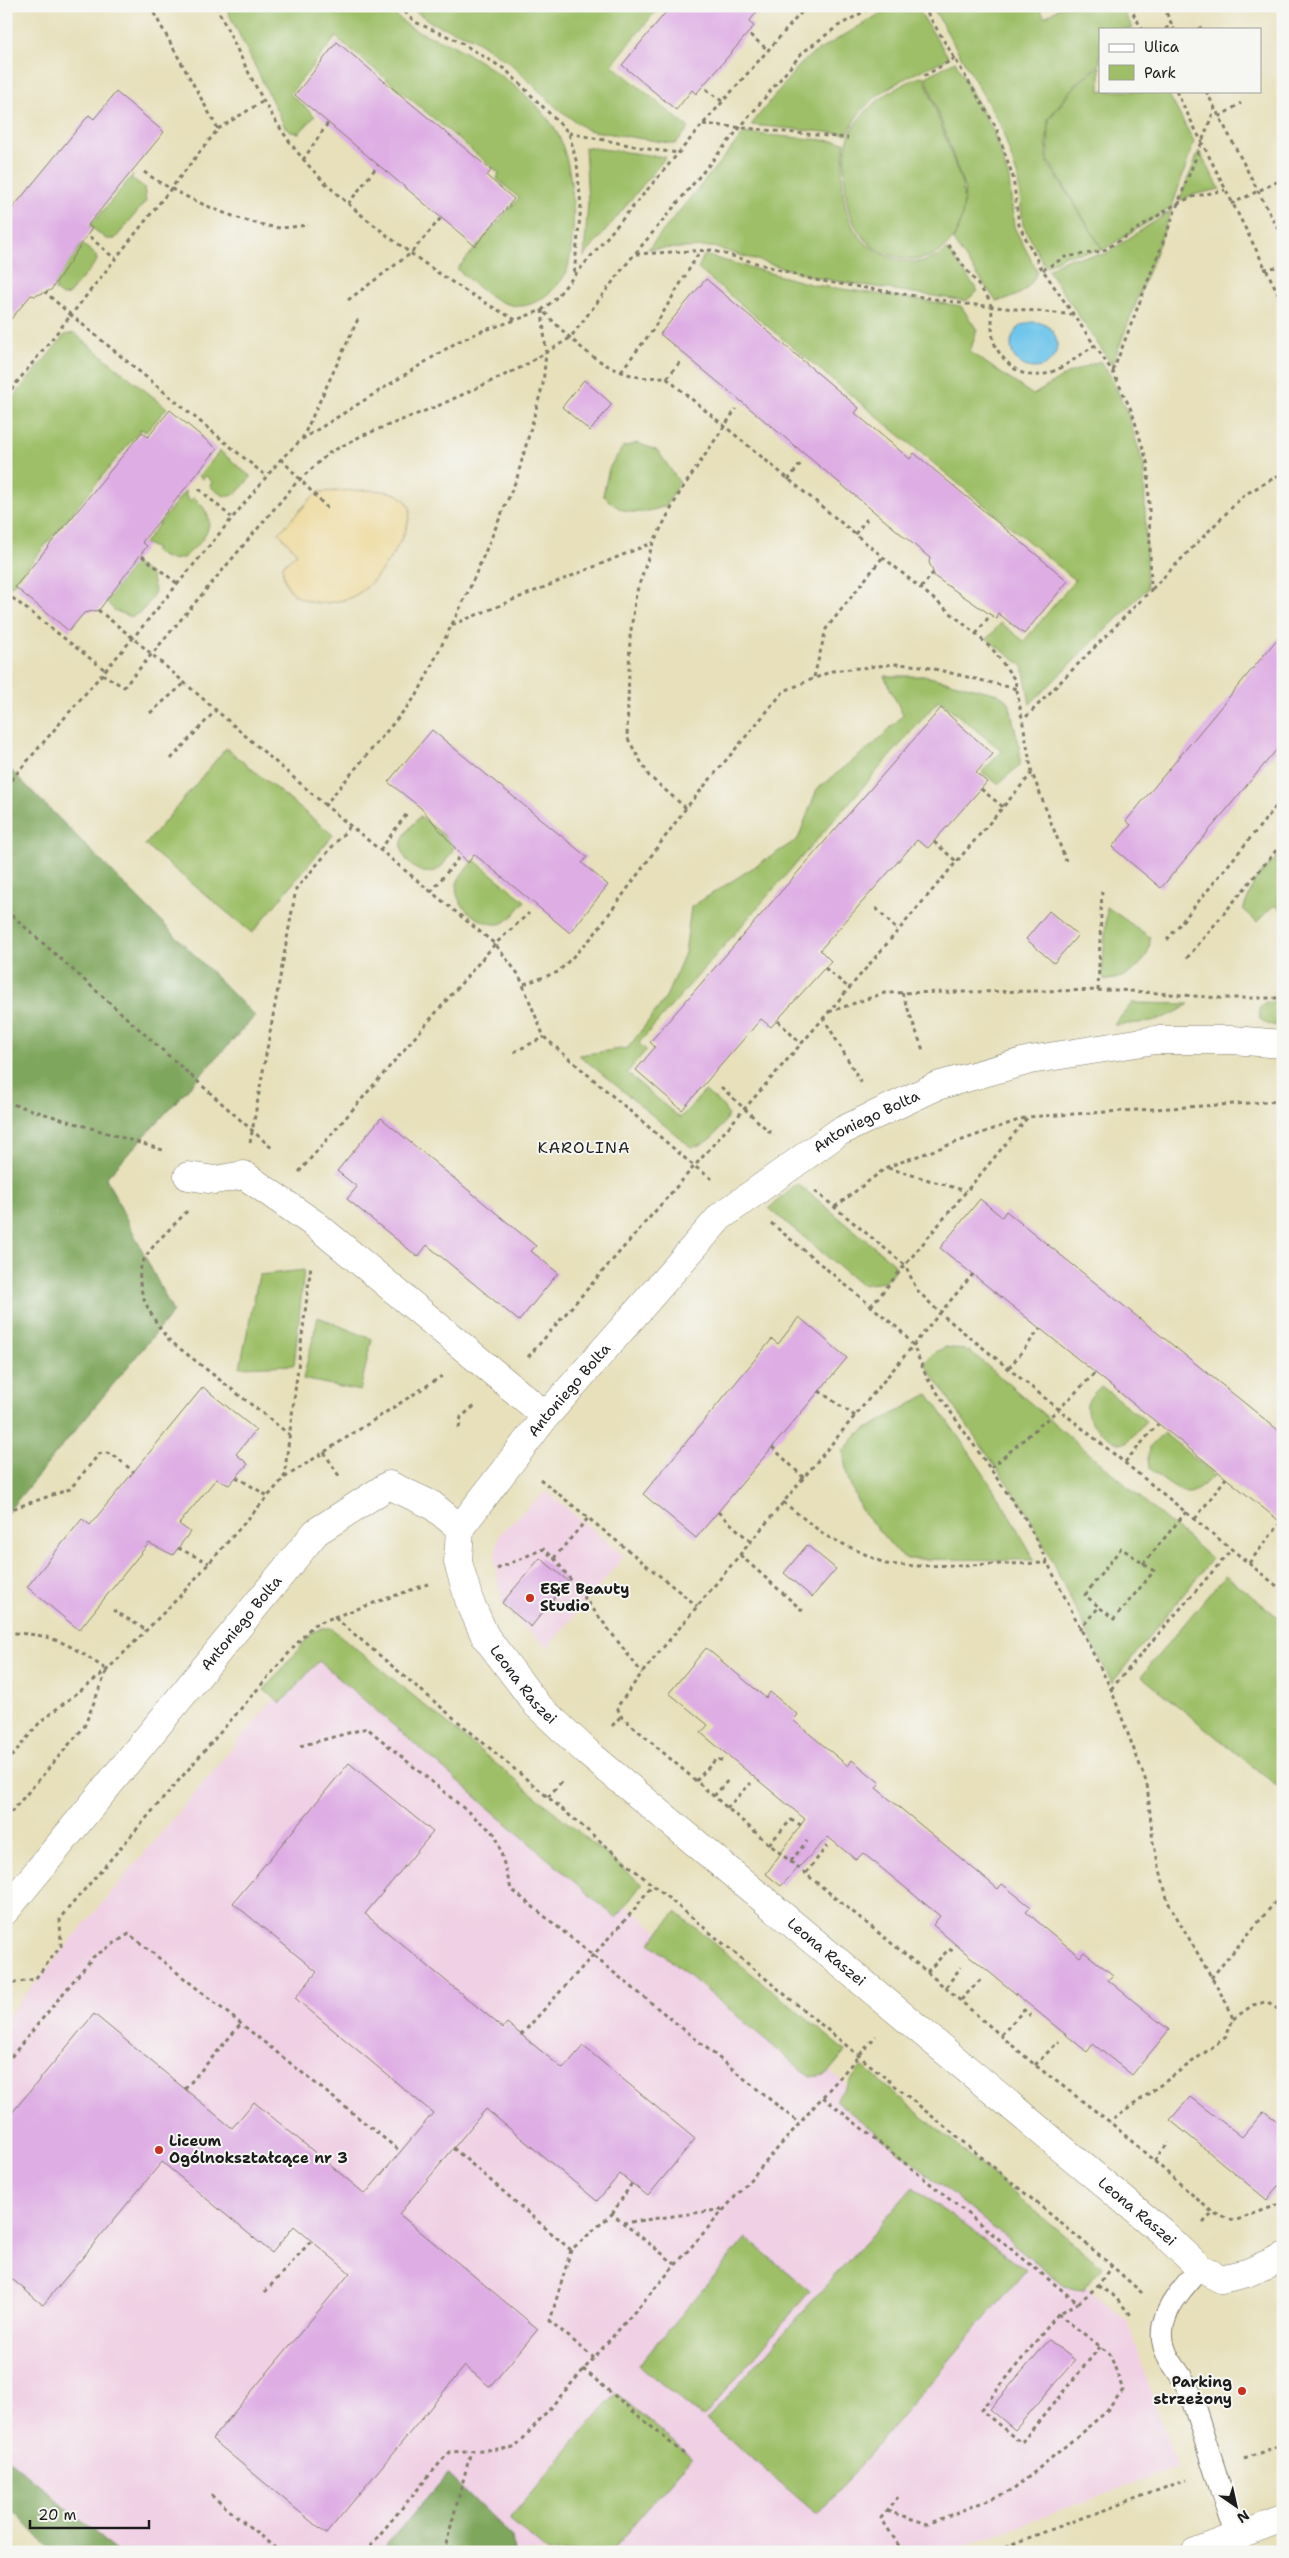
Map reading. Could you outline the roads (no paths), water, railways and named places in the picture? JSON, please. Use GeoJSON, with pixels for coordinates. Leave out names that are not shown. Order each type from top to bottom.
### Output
{"type":"FeatureCollection","features":[{"type":"Feature","properties":{"kind":"street","name":"Antoniego Bolta"},"geometry":{"type":"LineString","coordinates":[[6,1910],[316,1532],[389,1485],[432,1505],[460,1528],[546,1416],[720,1217],[839,1132],[937,1086],[1030,1060],[1155,1040],[1233,1040],[1283,1044]]}},
{"type":"Feature","properties":{"kind":"street"},"geometry":{"type":"LineString","coordinates":[[188,1176],[215,1180],[244,1175],[316,1225],[546,1416]]}},
{"type":"Feature","properties":{"kind":"street","name":"Leona Raszei"},"geometry":{"type":"LineString","coordinates":[[460,1528],[458,1562],[485,1636],[537,1705],[588,1753],[1162,2232],[1200,2268],[1221,2279],[1247,2273],[1283,2257]]}},
{"type":"Feature","properties":{"kind":"street"},"geometry":{"type":"LineString","coordinates":[[1195,2552],[1283,2519]]}},
{"type":"Feature","properties":{"kind":"lane"},"geometry":{"type":"LineString","coordinates":[[1200,2268],[1181,2290],[1162,2321],[1161,2340],[1170,2360],[1182,2375],[1189,2390],[1236,2537]]}},
{"type":"Feature","properties":{"kind":"water"},"geometry":{"type":"Polygon","coordinates":[[[1034,322],[1047,326],[1053,332],[1057,345],[1053,358],[1047,364],[1034,368],[1021,364],[1015,358],[1011,345],[1015,332],[1021,326],[1034,322]]]}},
{"type":"Feature","properties":{"kind":"place","name":"E&E Beauty Studio"},"geometry":{"type":"Point","coordinates":[530,1598]}},
{"type":"Feature","properties":{"kind":"place","name":"Liceum Ogólnokształcące nr 3"},"geometry":{"type":"Point","coordinates":[159,2150]}},
{"type":"Feature","properties":{"kind":"place","name":"Parking strzeżony"},"geometry":{"type":"Point","coordinates":[1242,2391]}},
{"type":"Feature","properties":{"kind":"district","name":"KAROLINA"},"geometry":{"type":"Point","coordinates":[584,1147]}}]}
